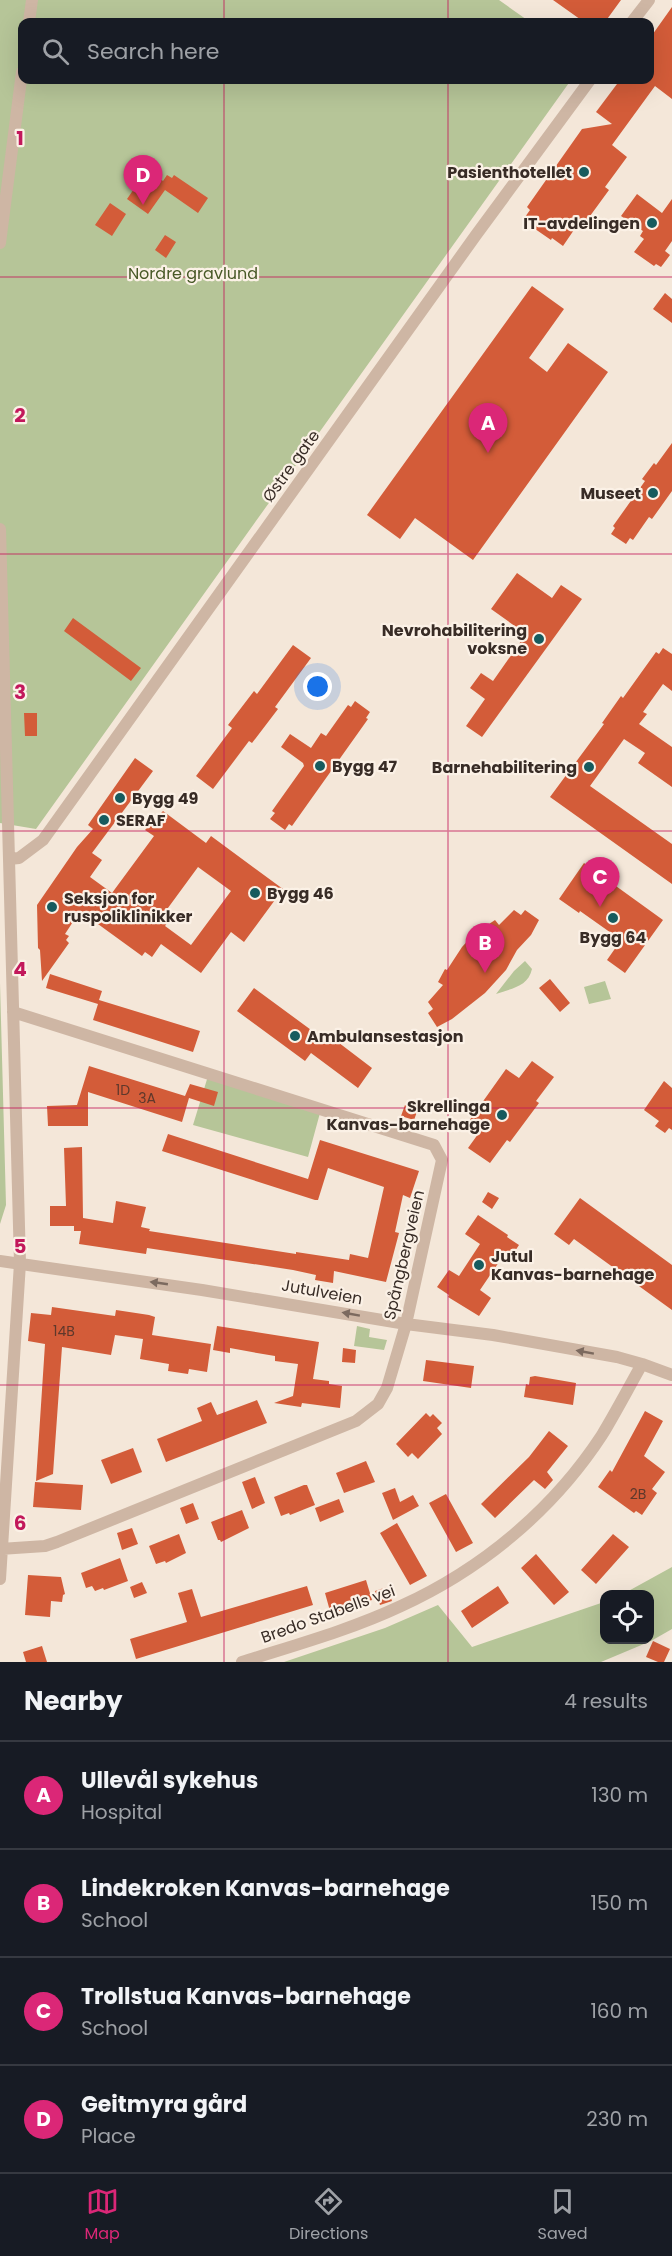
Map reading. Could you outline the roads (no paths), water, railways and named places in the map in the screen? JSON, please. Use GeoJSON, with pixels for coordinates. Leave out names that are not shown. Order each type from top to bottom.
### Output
{"type":"FeatureCollection","features":[{"type":"Feature","properties":{"kind":"street"},"geometry":{"type":"LineString","coordinates":[[30,18],[32,0]]}},
{"type":"Feature","properties":{"kind":"street"},"geometry":{"type":"LineString","coordinates":[[635,18],[648,0]]}},
{"type":"Feature","properties":{"kind":"street"},"geometry":{"type":"LineString","coordinates":[[0,243],[20,84]]}},
{"type":"Feature","properties":{"kind":"street","name":"Østre gate"},"geometry":{"type":"LineString","coordinates":[[9,859],[19,858],[43,840],[481,228],[587,84]]}},
{"type":"Feature","properties":{"kind":"street"},"geometry":{"type":"LineString","coordinates":[[0,529],[20,1263],[0,1579]]}},
{"type":"Feature","properties":{"kind":"street","name":"Spångbergveien"},"geometry":{"type":"LineString","coordinates":[[1,1549],[45,1546],[356,1421],[378,1404],[387,1388],[405,1324],[442,1160],[434,1145],[13,1012]]}},
{"type":"Feature","properties":{"kind":"street","name":"Jutulveien"},"geometry":{"type":"LineString","coordinates":[[0,1262],[277,1301],[405,1324],[493,1335],[642,1364],[672,1375]]}},
{"type":"Feature","properties":{"kind":"street","name":"Bredo Stabells vei"},"geometry":{"type":"LineString","coordinates":[[242,1662],[352,1626],[400,1606],[434,1590],[479,1561],[524,1527],[561,1487],[601,1436],[642,1364]]}},
{"type":"Feature","properties":{"kind":"place","name":"Pasienthotellet"},"geometry":{"type":"Point","coordinates":[584,172]}},
{"type":"Feature","properties":{"kind":"place","name":"Geitmyra gård"},"geometry":{"type":"Point","coordinates":[143,205]}},
{"type":"Feature","properties":{"kind":"place","name":"IT-avdelingen"},"geometry":{"type":"Point","coordinates":[652,223]}},
{"type":"Feature","properties":{"kind":"place","name":"Ullevål sykehus"},"geometry":{"type":"Point","coordinates":[488,453]}},
{"type":"Feature","properties":{"kind":"place","name":"Museet"},"geometry":{"type":"Point","coordinates":[653,493]}},
{"type":"Feature","properties":{"kind":"place","name":"Nevrohabilitering voksne"},"geometry":{"type":"Point","coordinates":[539,639]}},
{"type":"Feature","properties":{"kind":"place","name":"Bygg 47"},"geometry":{"type":"Point","coordinates":[320,766]}},
{"type":"Feature","properties":{"kind":"place","name":"Barnehabilitering"},"geometry":{"type":"Point","coordinates":[589,767]}},
{"type":"Feature","properties":{"kind":"place","name":"Bygg 49"},"geometry":{"type":"Point","coordinates":[120,798]}},
{"type":"Feature","properties":{"kind":"place","name":"SERAF"},"geometry":{"type":"Point","coordinates":[104,820]}},
{"type":"Feature","properties":{"kind":"place","name":"Bygg 46"},"geometry":{"type":"Point","coordinates":[255,893]}},
{"type":"Feature","properties":{"kind":"place","name":"Seksjon for ruspoliklinikker"},"geometry":{"type":"Point","coordinates":[52,907]}},
{"type":"Feature","properties":{"kind":"place","name":"Trollstua Kanvas-barnehage"},"geometry":{"type":"Point","coordinates":[600,907]}},
{"type":"Feature","properties":{"kind":"place","name":"Bygg 64"},"geometry":{"type":"Point","coordinates":[613,918]}},
{"type":"Feature","properties":{"kind":"place","name":"Lindekroken Kanvas-barnehage"},"geometry":{"type":"Point","coordinates":[485,973]}},
{"type":"Feature","properties":{"kind":"place","name":"Ambulansestasjon"},"geometry":{"type":"Point","coordinates":[295,1036]}},
{"type":"Feature","properties":{"kind":"place","name":"Skrellinga Kanvas-barnehage"},"geometry":{"type":"Point","coordinates":[502,1115]}},
{"type":"Feature","properties":{"kind":"place","name":"Jutul Kanvas-barnehage"},"geometry":{"type":"Point","coordinates":[479,1265]}},
{"type":"Feature","properties":{"kind":"park label","name":"Nordre gravlund"},"geometry":{"type":"Point","coordinates":[193,273]}}]}
